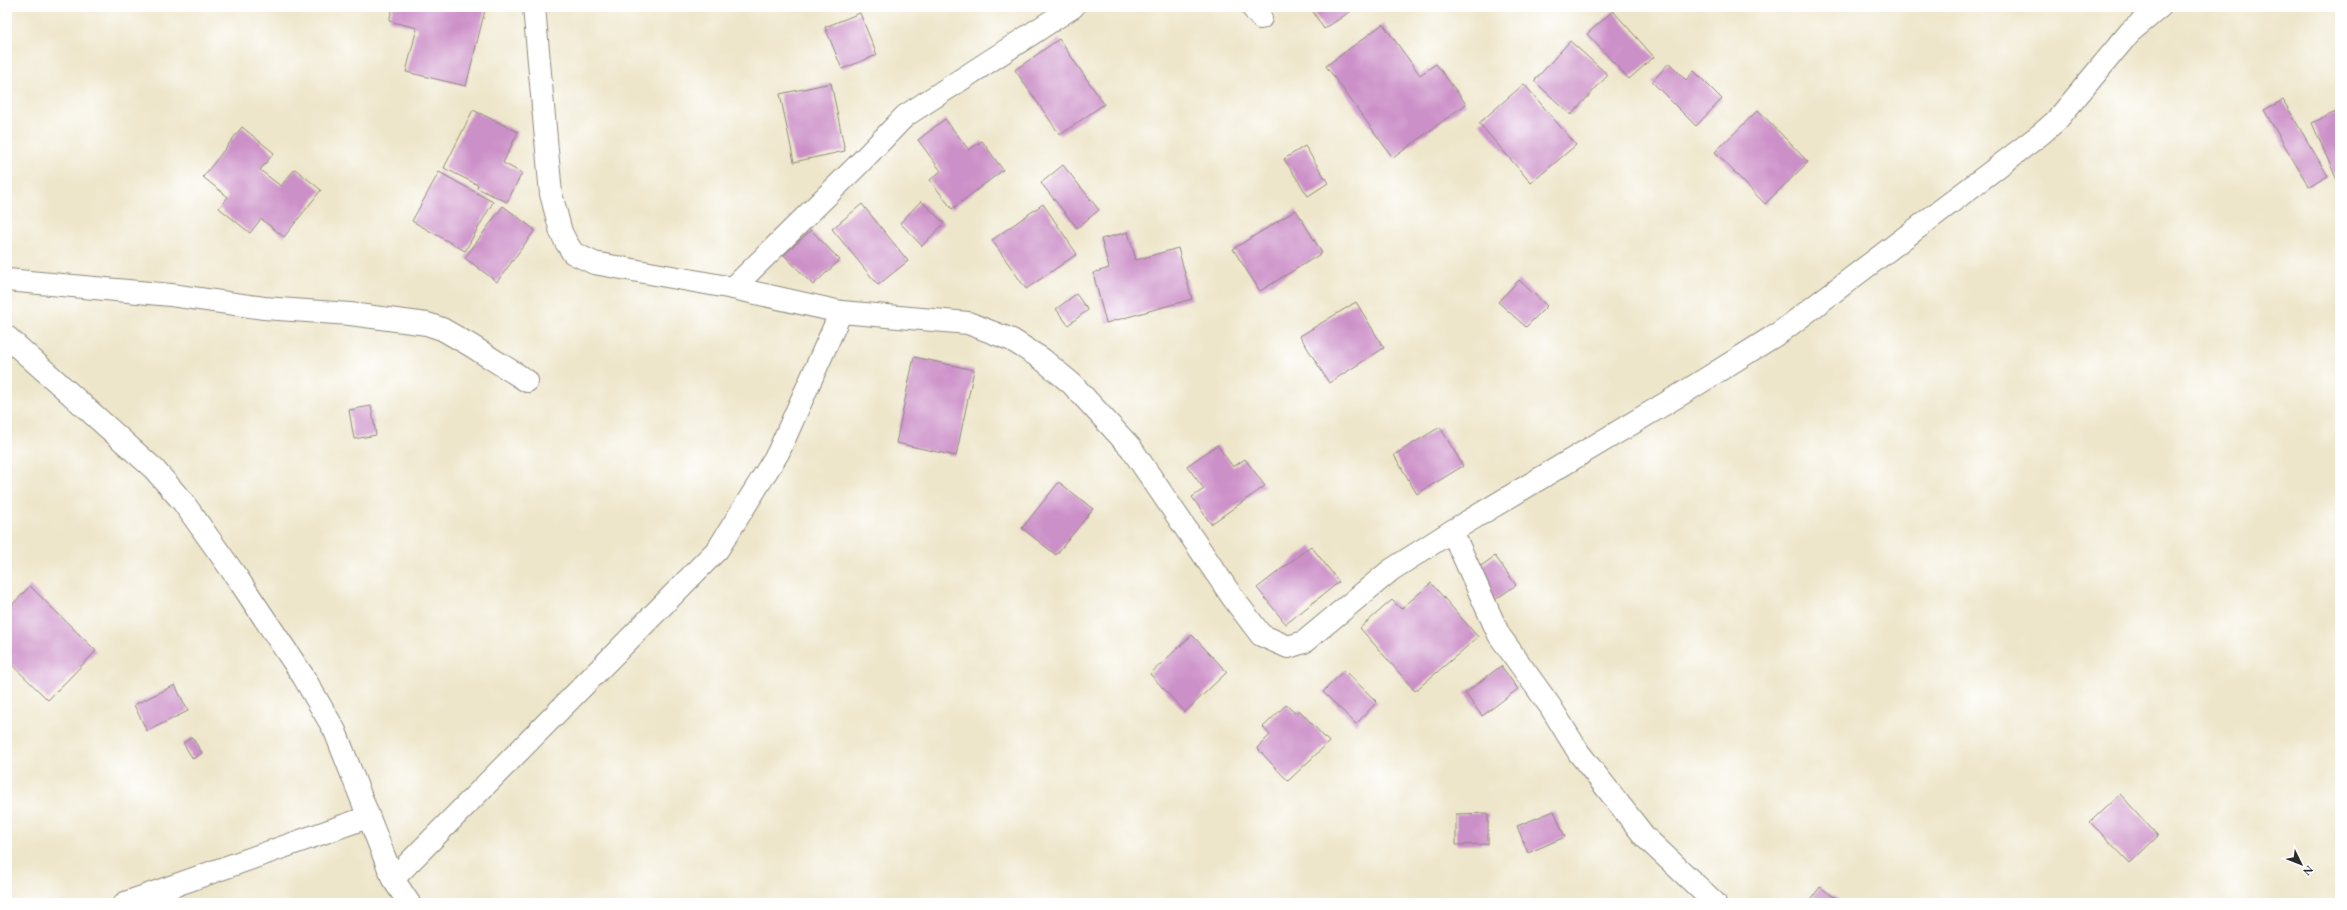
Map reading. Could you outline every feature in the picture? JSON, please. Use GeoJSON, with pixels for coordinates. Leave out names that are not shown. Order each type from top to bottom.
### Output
{"type":"FeatureCollection","features":[{"type":"Feature","properties":{"kind":"street"},"geometry":{"type":"LineString","coordinates":[[534,7],[551,194],[561,232],[574,253],[594,263],[733,288],[841,312],[968,323],[1012,340],[1042,359],[1072,384],[1131,448],[1233,598],[1261,635],[1282,645],[1295,646],[1304,642],[1391,570],[1452,531],[1688,390],[1782,331],[2041,134],[2057,120],[2130,32],[2160,7]]}},
{"type":"Feature","properties":{"kind":"street"},"geometry":{"type":"LineString","coordinates":[[733,288],[858,165],[905,116],[1073,7]]}},
{"type":"Feature","properties":{"kind":"street"},"geometry":{"type":"LineString","coordinates":[[7,280],[171,295],[264,308],[350,314],[426,324],[442,329],[527,381]]}},
{"type":"Feature","properties":{"kind":"street"},"geometry":{"type":"LineString","coordinates":[[394,879],[718,549],[778,453],[841,312]]}},
{"type":"Feature","properties":{"kind":"street"},"geometry":{"type":"LineString","coordinates":[[7,337],[154,469],[182,502],[238,579],[303,676],[334,731],[394,879],[409,903]]}},
{"type":"Feature","properties":{"kind":"street"},"geometry":{"type":"LineString","coordinates":[[1452,531],[1499,635],[1550,706],[1579,753],[1645,837],[1714,903]]}},
{"type":"Feature","properties":{"kind":"street"},"geometry":{"type":"LineString","coordinates":[[125,903],[368,816]]}},
{"type":"Feature","properties":{"kind":"building"},"geometry":{"type":"Polygon","coordinates":[[[393,7],[473,7],[485,10],[466,86],[406,72],[417,28],[389,21],[393,7]]]}},
{"type":"Feature","properties":{"kind":"building"},"geometry":{"type":"Polygon","coordinates":[[[1310,7],[1357,7],[1324,29],[1310,7]]]}},
{"type":"Feature","properties":{"kind":"building"},"geometry":{"type":"Polygon","coordinates":[[[1613,11],[1654,57],[1629,79],[1587,34],[1613,11]]]}},
{"type":"Feature","properties":{"kind":"building"},"geometry":{"type":"Polygon","coordinates":[[[860,13],[877,55],[842,69],[825,27],[860,13]]]}},
{"type":"Feature","properties":{"kind":"building"},"geometry":{"type":"Polygon","coordinates":[[[1383,24],[1420,75],[1436,64],[1466,104],[1393,158],[1326,66],[1383,24]]]}},
{"type":"Feature","properties":{"kind":"building"},"geometry":{"type":"Polygon","coordinates":[[[1059,39],[1104,104],[1060,135],[1015,70],[1059,39]]]}},
{"type":"Feature","properties":{"kind":"building"},"geometry":{"type":"Polygon","coordinates":[[[1570,41],[1608,75],[1571,115],[1534,81],[1570,41]]]}},
{"type":"Feature","properties":{"kind":"building"},"geometry":{"type":"Polygon","coordinates":[[[1669,63],[1686,80],[1694,71],[1722,99],[1696,126],[1652,82],[1669,63]]]}},
{"type":"Feature","properties":{"kind":"building"},"geometry":{"type":"Polygon","coordinates":[[[831,83],[845,151],[794,162],[780,94],[831,83]]]}},
{"type":"Feature","properties":{"kind":"building"},"geometry":{"type":"Polygon","coordinates":[[[1524,84],[1576,145],[1531,183],[1479,123],[1524,84]]]}},
{"type":"Feature","properties":{"kind":"building"},"geometry":{"type":"Polygon","coordinates":[[[2283,100],[2328,176],[2309,187],[2264,110],[2283,100]]]}},
{"type":"Feature","properties":{"kind":"building"},"geometry":{"type":"Polygon","coordinates":[[[473,110],[518,132],[503,163],[522,173],[507,202],[477,188],[478,185],[444,168],[473,110]]]}},
{"type":"Feature","properties":{"kind":"building"},"geometry":{"type":"Polygon","coordinates":[[[1758,110],[1808,162],[1765,204],[1715,152],[1758,110]]]}},
{"type":"Feature","properties":{"kind":"building"},"geometry":{"type":"Polygon","coordinates":[[[2340,110],[2340,187],[2312,123],[2340,110]]]}},
{"type":"Feature","properties":{"kind":"building"},"geometry":{"type":"Polygon","coordinates":[[[945,119],[969,150],[982,141],[1003,170],[952,209],[930,180],[941,171],[918,140],[945,119]]]}},
{"type":"Feature","properties":{"kind":"building"},"geometry":{"type":"Polygon","coordinates":[[[242,127],[274,153],[260,170],[281,186],[295,169],[321,190],[284,237],[261,219],[250,233],[219,208],[228,197],[203,177],[242,127]]]}},
{"type":"Feature","properties":{"kind":"building"},"geometry":{"type":"Polygon","coordinates":[[[1305,146],[1328,183],[1308,196],[1284,159],[1305,146]]]}},
{"type":"Feature","properties":{"kind":"building"},"geometry":{"type":"Polygon","coordinates":[[[1063,165],[1099,210],[1077,228],[1041,183],[1063,165]]]}},
{"type":"Feature","properties":{"kind":"building"},"geometry":{"type":"Polygon","coordinates":[[[439,172],[493,202],[465,251],[412,221],[439,172]]]}},
{"type":"Feature","properties":{"kind":"building"},"geometry":{"type":"Polygon","coordinates":[[[921,201],[944,223],[922,246],[900,223],[921,201]]]}},
{"type":"Feature","properties":{"kind":"building"},"geometry":{"type":"Polygon","coordinates":[[[862,204],[908,261],[878,285],[832,229],[862,204]]]}},
{"type":"Feature","properties":{"kind":"building"},"geometry":{"type":"Polygon","coordinates":[[[1043,204],[1077,254],[1026,289],[992,240],[1043,204]]]}},
{"type":"Feature","properties":{"kind":"building"},"geometry":{"type":"Polygon","coordinates":[[[503,206],[535,230],[497,282],[465,258],[503,206]]]}},
{"type":"Feature","properties":{"kind":"building"},"geometry":{"type":"Polygon","coordinates":[[[1296,210],[1322,253],[1260,291],[1233,249],[1296,210]]]}},
{"type":"Feature","properties":{"kind":"building"},"geometry":{"type":"Polygon","coordinates":[[[811,230],[840,260],[813,285],[784,255],[811,230]]]}},
{"type":"Feature","properties":{"kind":"building"},"geometry":{"type":"Polygon","coordinates":[[[1128,232],[1136,260],[1178,248],[1192,299],[1106,323],[1093,273],[1109,268],[1101,239],[1128,232]]]}},
{"type":"Feature","properties":{"kind":"building"},"geometry":{"type":"Polygon","coordinates":[[[1519,280],[1547,306],[1526,327],[1498,302],[1519,280]]]}},
{"type":"Feature","properties":{"kind":"building"},"geometry":{"type":"Polygon","coordinates":[[[1076,294],[1088,310],[1068,325],[1056,309],[1076,294]]]}},
{"type":"Feature","properties":{"kind":"building"},"geometry":{"type":"Polygon","coordinates":[[[1356,302],[1384,348],[1329,383],[1300,336],[1356,302]]]}},
{"type":"Feature","properties":{"kind":"building"},"geometry":{"type":"Polygon","coordinates":[[[914,357],[974,370],[956,456],[896,443],[914,357]]]}},
{"type":"Feature","properties":{"kind":"building"},"geometry":{"type":"Polygon","coordinates":[[[371,406],[376,435],[354,439],[349,410],[371,406]]]}},
{"type":"Feature","properties":{"kind":"building"},"geometry":{"type":"Polygon","coordinates":[[[1440,427],[1463,466],[1417,494],[1394,455],[1440,427]]]}},
{"type":"Feature","properties":{"kind":"building"},"geometry":{"type":"Polygon","coordinates":[[[1217,445],[1233,467],[1245,459],[1265,486],[1211,524],[1192,497],[1204,489],[1187,466],[1217,445]]]}},
{"type":"Feature","properties":{"kind":"building"},"geometry":{"type":"Polygon","coordinates":[[[1059,482],[1093,509],[1056,555],[1022,528],[1059,482]]]}},
{"type":"Feature","properties":{"kind":"building"},"geometry":{"type":"Polygon","coordinates":[[[1311,546],[1339,582],[1286,624],[1257,588],[1311,546]]]}},
{"type":"Feature","properties":{"kind":"building"},"geometry":{"type":"Polygon","coordinates":[[[1495,556],[1516,585],[1492,602],[1471,573],[1495,556]]]}},
{"type":"Feature","properties":{"kind":"building"},"geometry":{"type":"Polygon","coordinates":[[[1431,583],[1478,637],[1415,691],[1360,628],[1392,600],[1401,609],[1431,583]]]}},
{"type":"Feature","properties":{"kind":"building"},"geometry":{"type":"Polygon","coordinates":[[[30,586],[96,651],[48,700],[7,660],[7,610],[30,586]]]}},
{"type":"Feature","properties":{"kind":"building"},"geometry":{"type":"Polygon","coordinates":[[[1192,635],[1227,672],[1185,712],[1150,674],[1192,635]]]}},
{"type":"Feature","properties":{"kind":"building"},"geometry":{"type":"Polygon","coordinates":[[[1501,666],[1518,689],[1482,716],[1465,693],[1501,666]]]}},
{"type":"Feature","properties":{"kind":"building"},"geometry":{"type":"Polygon","coordinates":[[[1344,670],[1377,702],[1356,724],[1323,692],[1344,670]]]}},
{"type":"Feature","properties":{"kind":"building"},"geometry":{"type":"Polygon","coordinates":[[[175,685],[188,711],[147,731],[134,705],[175,685]]]}},
{"type":"Feature","properties":{"kind":"building"},"geometry":{"type":"Polygon","coordinates":[[[1286,705],[1295,713],[1299,710],[1329,742],[1288,781],[1257,748],[1270,735],[1263,727],[1286,705]]]}},
{"type":"Feature","properties":{"kind":"building"},"geometry":{"type":"Polygon","coordinates":[[[192,737],[202,753],[193,759],[183,743],[192,737]]]}},
{"type":"Feature","properties":{"kind":"building"},"geometry":{"type":"Polygon","coordinates":[[[2120,794],[2158,836],[2130,863],[2090,822],[2120,794]]]}},
{"type":"Feature","properties":{"kind":"building"},"geometry":{"type":"Polygon","coordinates":[[[1554,811],[1565,837],[1528,853],[1517,826],[1554,811]]]}},
{"type":"Feature","properties":{"kind":"building"},"geometry":{"type":"Polygon","coordinates":[[[1488,813],[1488,844],[1456,845],[1456,814],[1488,813]]]}},
{"type":"Feature","properties":{"kind":"building"},"geometry":{"type":"Polygon","coordinates":[[[1820,887],[1843,903],[1808,903],[1820,887]]]}}]}
